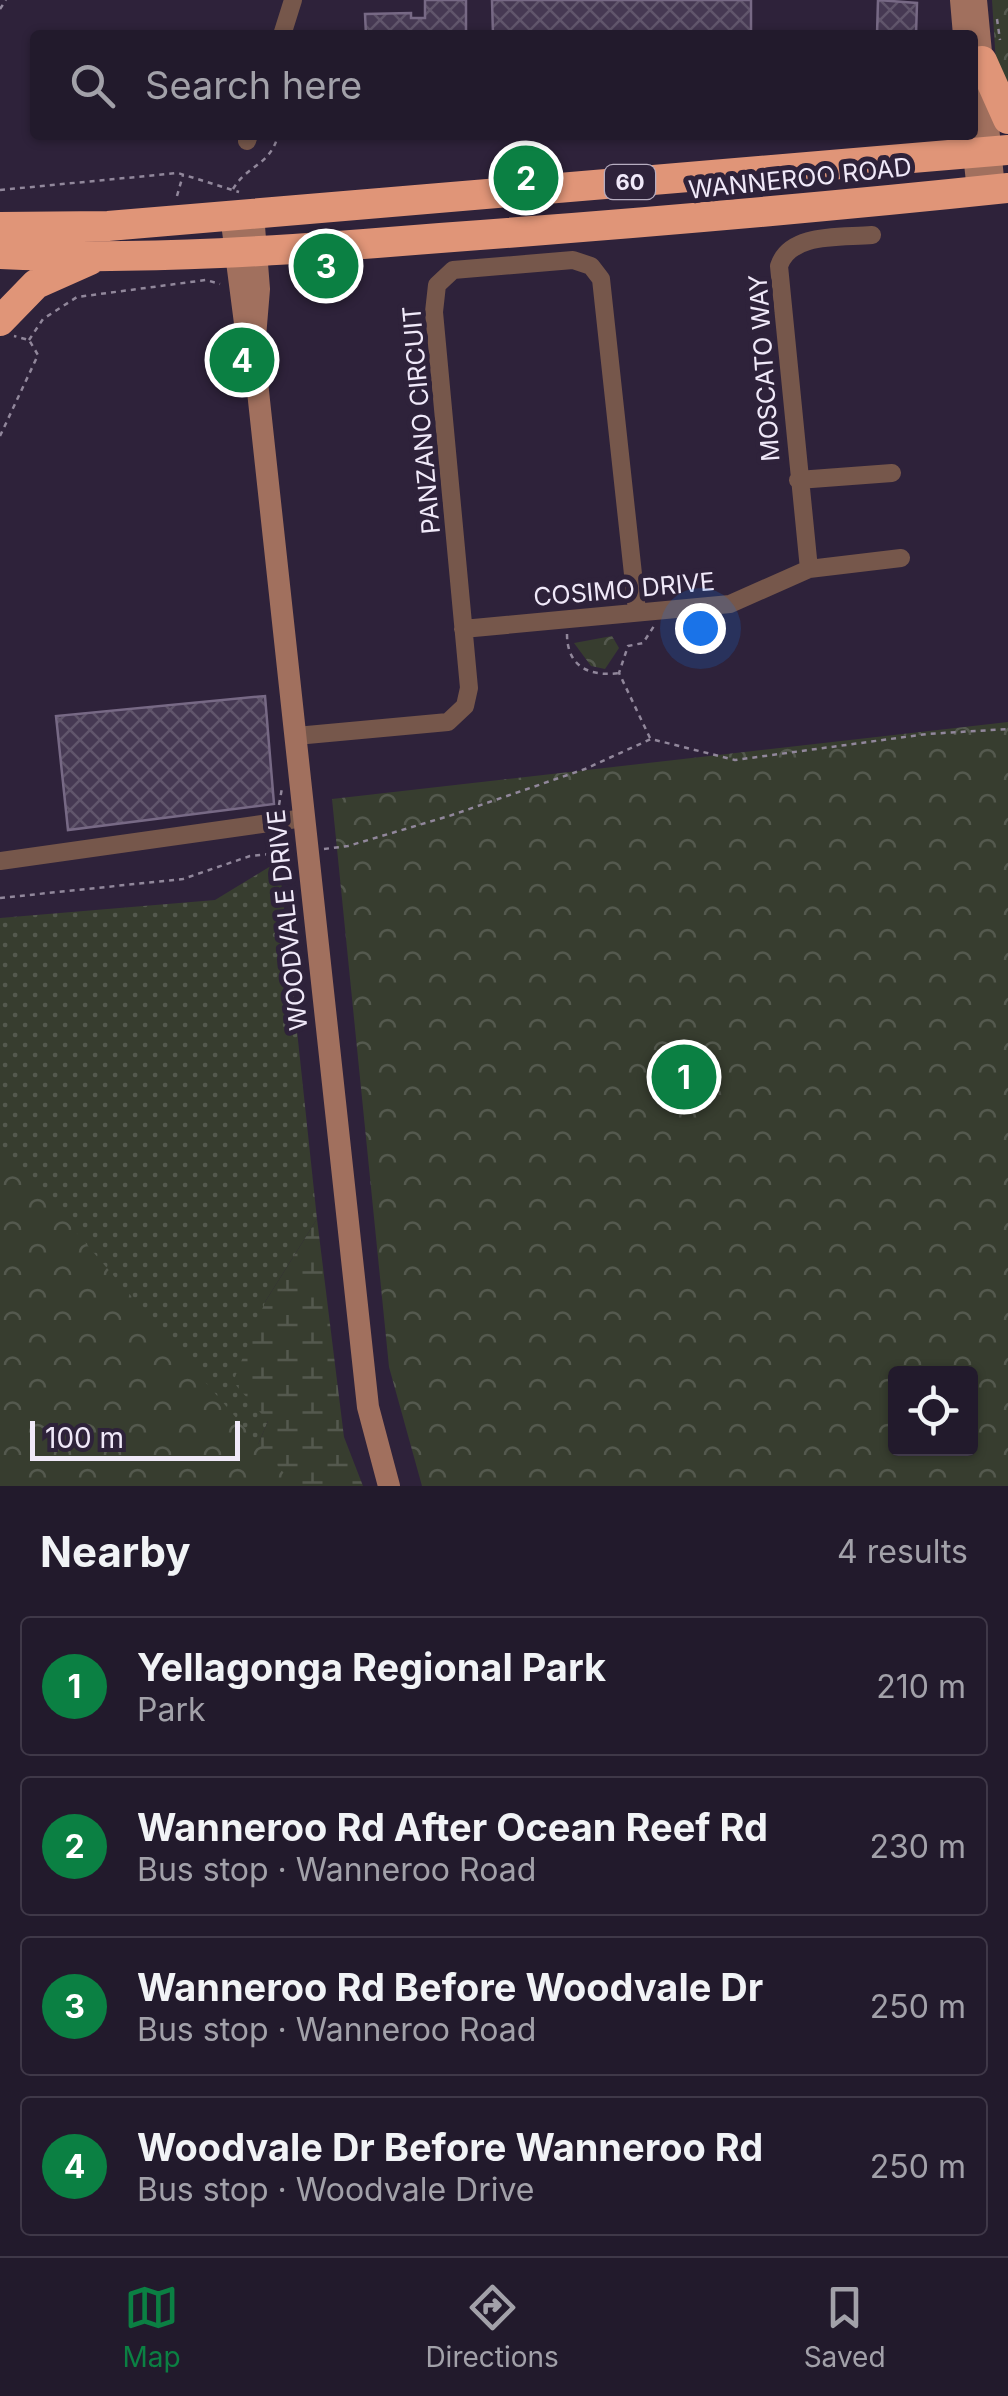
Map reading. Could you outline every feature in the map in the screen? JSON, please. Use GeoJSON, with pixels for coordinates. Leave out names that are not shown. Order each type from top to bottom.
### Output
{"type":"FeatureCollection","features":[{"type":"Feature","properties":{"kind":"highway"},"geometry":{"type":"LineString","coordinates":[[982,61],[1008,118]]}},
{"type":"Feature","properties":{"kind":"highway"},"geometry":{"type":"LineString","coordinates":[[910,158],[937,140]]}},
{"type":"Feature","properties":{"kind":"highway","name":"WANNEROO ROAD"},"geometry":{"type":"LineString","coordinates":[[239,206],[910,158],[986,147]]}},
{"type":"Feature","properties":{"kind":"highway","name":"WANNEROO ROAD"},"geometry":{"type":"LineString","coordinates":[[0,254],[93,258],[247,255],[672,222],[993,189]]}},
{"type":"Feature","properties":{"kind":"highway","name":"60"},"geometry":{"type":"LineString","coordinates":[[0,227],[69,228],[239,206]]}},
{"type":"Feature","properties":{"kind":"highway"},"geometry":{"type":"LineString","coordinates":[[5,328],[36,284],[93,258]]}},
{"type":"Feature","properties":{"kind":"street"},"geometry":{"type":"LineString","coordinates":[[284,30],[293,0]]}},
{"type":"Feature","properties":{"kind":"street"},"geometry":{"type":"LineString","coordinates":[[961,0],[964,30]]}},
{"type":"Feature","properties":{"kind":"street"},"geometry":{"type":"LineString","coordinates":[[976,0],[986,147],[993,189]]}},
{"type":"Feature","properties":{"kind":"street","name":"WOODVALE DRIVE"},"geometry":{"type":"LineString","coordinates":[[239,206],[259,320],[254,345],[368,1407],[389,1486]]}},
{"type":"Feature","properties":{"kind":"street","name":"MOSCATO WAY"},"geometry":{"type":"LineString","coordinates":[[808,570],[780,260],[804,242],[872,235]]}},
{"type":"Feature","properties":{"kind":"street","name":"PANZANO CIRCUIT"},"geometry":{"type":"LineString","coordinates":[[296,736],[435,724],[458,716],[469,688],[434,296],[444,277],[466,269],[573,260],[590,266],[601,279],[642,616]]}},
{"type":"Feature","properties":{"kind":"street"},"geometry":{"type":"LineString","coordinates":[[798,480],[892,473]]}},
{"type":"Feature","properties":{"kind":"street","name":"COSIMO DRIVE"},"geometry":{"type":"LineString","coordinates":[[463,629],[642,616],[730,604],[808,570],[902,558]]}},
{"type":"Feature","properties":{"kind":"street"},"geometry":{"type":"LineString","coordinates":[[0,861],[304,818]]}},
{"type":"Feature","properties":{"kind":"path"},"geometry":{"type":"LineString","coordinates":[[0,9],[6,0]]}},
{"type":"Feature","properties":{"kind":"path"},"geometry":{"type":"LineString","coordinates":[[239,206],[241,175],[264,164],[276,140]]}},
{"type":"Feature","properties":{"kind":"path"},"geometry":{"type":"LineString","coordinates":[[0,190],[178,173],[212,186]]}},
{"type":"Feature","properties":{"kind":"path"},"geometry":{"type":"LineString","coordinates":[[30,340],[43,318],[76,297],[206,280],[229,291]]}},
{"type":"Feature","properties":{"kind":"path"},"geometry":{"type":"LineString","coordinates":[[0,436],[38,356],[30,340],[5,328]]}},
{"type":"Feature","properties":{"kind":"path"},"geometry":{"type":"LineString","coordinates":[[642,616],[654,625],[650,636],[628,646],[619,673],[651,739]]}},
{"type":"Feature","properties":{"kind":"path"},"geometry":{"type":"LineString","coordinates":[[567,630],[567,645],[575,663],[586,672],[619,673]]}},
{"type":"Feature","properties":{"kind":"path"},"geometry":{"type":"LineString","coordinates":[[0,898],[183,879],[250,856],[348,846],[585,769],[651,739],[718,758],[769,758],[927,734],[1008,729]]}},
{"type":"Feature","properties":{"kind":"path"},"geometry":{"type":"LineString","coordinates":[[280,822],[278,808],[286,777]]}},
{"type":"Feature","properties":{"kind":"green space"},"geometry":{"type":"Polygon","coordinates":[[[992,0],[1008,0],[1008,127],[1000,128],[992,0]]]}},
{"type":"Feature","properties":{"kind":"green space"},"geometry":{"type":"Polygon","coordinates":[[[612,636],[619,648],[605,669],[591,666],[574,643],[612,636]]]}},
{"type":"Feature","properties":{"kind":"green space"},"geometry":{"type":"Polygon","coordinates":[[[1008,722],[1008,1486],[422,1486],[389,1367],[332,799],[1008,722]]]}},
{"type":"Feature","properties":{"kind":"green space"},"geometry":{"type":"Polygon","coordinates":[[[279,861],[317,1219],[265,1302],[268,1421],[247,1471],[0,1486],[0,918],[215,900],[279,861]]]}},
{"type":"Feature","properties":{"kind":"green space"},"geometry":{"type":"Polygon","coordinates":[[[0,1144],[295,1486],[0,1486],[0,1144]]]}},
{"type":"Feature","properties":{"kind":"green space"},"geometry":{"type":"Polygon","coordinates":[[[317,1219],[344,1437],[363,1486],[196,1486],[247,1471],[268,1421],[233,1382],[265,1302],[317,1219]]]}},
{"type":"Feature","properties":{"kind":"building"},"geometry":{"type":"Polygon","coordinates":[[[425,0],[466,0],[466,30],[366,30],[365,14],[411,13],[411,18],[425,18],[425,0]]]}},
{"type":"Feature","properties":{"kind":"building"},"geometry":{"type":"Polygon","coordinates":[[[492,0],[751,0],[751,30],[493,30],[492,0]]]}},
{"type":"Feature","properties":{"kind":"building"},"geometry":{"type":"Polygon","coordinates":[[[878,0],[917,3],[916,30],[877,30],[878,0]]]}},
{"type":"Feature","properties":{"kind":"building"},"geometry":{"type":"Polygon","coordinates":[[[265,696],[274,804],[68,830],[56,716],[265,696]]]}},
{"type":"Feature","properties":{"kind":"place","name":"Wanneroo Rd After Ocean Reef Rd"},"geometry":{"type":"Point","coordinates":[526,178]}},
{"type":"Feature","properties":{"kind":"place","name":"Wanneroo Rd Before Woodvale Dr"},"geometry":{"type":"Point","coordinates":[326,266]}},
{"type":"Feature","properties":{"kind":"place","name":"Woodvale Dr Before Wanneroo Rd"},"geometry":{"type":"Point","coordinates":[242,360]}},
{"type":"Feature","properties":{"kind":"place","name":"Yellagonga Regional Park"},"geometry":{"type":"Point","coordinates":[684,1077]}}]}
